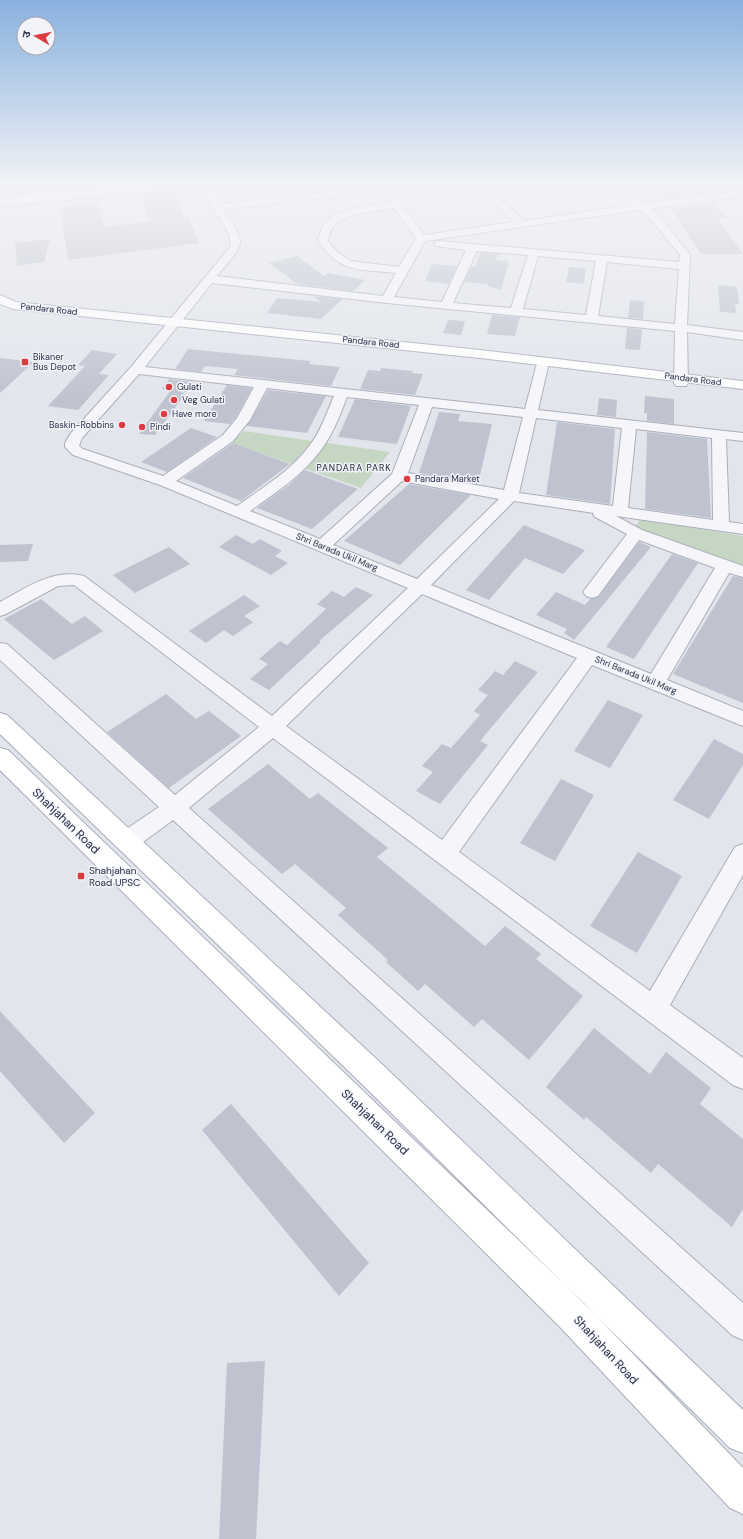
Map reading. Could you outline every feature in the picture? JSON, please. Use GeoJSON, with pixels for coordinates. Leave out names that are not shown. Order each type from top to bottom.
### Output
{"type":"FeatureCollection","features":[{"type":"Feature","properties":{"kind":"main road","name":"Pandara Road"},"geometry":{"type":"LineString","coordinates":[[0,299],[13,306],[171,325],[542,367],[681,380],[743,384]]}},
{"type":"Feature","properties":{"kind":"main road","name":"Pandara Road"},"geometry":{"type":"LineString","coordinates":[[0,315],[22,314],[171,325],[480,354],[681,380],[743,391]]}},
{"type":"Feature","properties":{"kind":"main road"},"geometry":{"type":"LineString","coordinates":[[0,721],[375,1078],[743,1435]]}},
{"type":"Feature","properties":{"kind":"main road","name":"Shahjahan Road"},"geometry":{"type":"LineString","coordinates":[[0,756],[572,1315],[743,1495]]}},
{"type":"Feature","properties":{"kind":"street","name":"Shri Barada Ukil Marg"},"geometry":{"type":"LineString","coordinates":[[227,258],[136,370],[76,436],[72,443],[72,447],[78,452],[165,482],[240,512],[743,719]]}},
{"type":"Feature","properties":{"kind":"street"},"geometry":{"type":"LineString","coordinates":[[338,258],[348,264],[402,271]]}},
{"type":"Feature","properties":{"kind":"street"},"geometry":{"type":"LineString","coordinates":[[387,300],[410,258]]}},
{"type":"Feature","properties":{"kind":"street"},"geometry":{"type":"LineString","coordinates":[[446,306],[468,258]]}},
{"type":"Feature","properties":{"kind":"street"},"geometry":{"type":"LineString","coordinates":[[516,313],[532,258]]}},
{"type":"Feature","properties":{"kind":"street"},"geometry":{"type":"LineString","coordinates":[[591,320],[602,258],[684,266]]}},
{"type":"Feature","properties":{"kind":"street"},"geometry":{"type":"LineString","coordinates":[[681,380],[685,258]]}},
{"type":"Feature","properties":{"kind":"street"},"geometry":{"type":"LineString","coordinates":[[210,279],[387,300],[682,328],[743,336]]}},
{"type":"Feature","properties":{"kind":"street"},"geometry":{"type":"LineString","coordinates":[[127,841],[175,807],[273,727],[420,586],[510,496],[542,367]]}},
{"type":"Feature","properties":{"kind":"street"},"geometry":{"type":"LineString","coordinates":[[136,370],[342,394],[743,437]]}},
{"type":"Feature","properties":{"kind":"street"},"geometry":{"type":"LineString","coordinates":[[165,482],[228,438],[236,429],[262,385]]}},
{"type":"Feature","properties":{"kind":"street"},"geometry":{"type":"LineString","coordinates":[[240,512],[293,471],[304,460],[323,437],[342,394]]}},
{"type":"Feature","properties":{"kind":"street"},"geometry":{"type":"LineString","coordinates":[[322,546],[400,476],[427,403]]}},
{"type":"Feature","properties":{"kind":"street"},"geometry":{"type":"LineString","coordinates":[[620,512],[629,425]]}},
{"type":"Feature","properties":{"kind":"street"},"geometry":{"type":"LineString","coordinates":[[719,435],[721,526]]}},
{"type":"Feature","properties":{"kind":"street"},"geometry":{"type":"LineString","coordinates":[[400,476],[510,496],[743,529]]}},
{"type":"Feature","properties":{"kind":"street"},"geometry":{"type":"LineString","coordinates":[[579,506],[603,515],[633,538],[743,572]]}},
{"type":"Feature","properties":{"kind":"street"},"geometry":{"type":"LineString","coordinates":[[592,592],[633,538]]}},
{"type":"Feature","properties":{"kind":"street"},"geometry":{"type":"LineString","coordinates":[[655,683],[725,566]]}},
{"type":"Feature","properties":{"kind":"street"},"geometry":{"type":"LineString","coordinates":[[0,610],[52,582],[61,579],[78,580],[273,727],[743,1075]]}},
{"type":"Feature","properties":{"kind":"street"},"geometry":{"type":"LineString","coordinates":[[0,649],[743,1324]]}},
{"type":"Feature","properties":{"kind":"street"},"geometry":{"type":"LineString","coordinates":[[446,854],[589,655]]}},
{"type":"Feature","properties":{"kind":"street"},"geometry":{"type":"LineString","coordinates":[[654,1009],[742,857]]}},
{"type":"Feature","properties":{"kind":"green space"},"geometry":{"type":"Polygon","coordinates":[[[244,431],[390,452],[361,488],[232,443],[244,431]]]}},
{"type":"Feature","properties":{"kind":"green space"},"geometry":{"type":"Polygon","coordinates":[[[641,519],[743,536],[743,571],[633,529],[641,519]]]}},
{"type":"Feature","properties":{"kind":"building"},"geometry":{"type":"Polygon","coordinates":[[[16,258],[45,258],[44,262],[17,266],[16,258]]]}},
{"type":"Feature","properties":{"kind":"building"},"geometry":{"type":"Polygon","coordinates":[[[68,258],[85,258],[68,260],[68,258]]]}},
{"type":"Feature","properties":{"kind":"building"},"geometry":{"type":"Polygon","coordinates":[[[290,258],[299,258],[324,276],[328,273],[365,280],[353,291],[297,284],[269,263],[290,258]]]}},
{"type":"Feature","properties":{"kind":"building"},"geometry":{"type":"Polygon","coordinates":[[[478,258],[497,258],[496,260],[509,261],[501,290],[488,286],[488,284],[464,282],[471,267],[475,267],[478,258]]]}},
{"type":"Feature","properties":{"kind":"building"},"geometry":{"type":"Polygon","coordinates":[[[432,264],[457,266],[449,284],[425,281],[432,264]]]}},
{"type":"Feature","properties":{"kind":"building"},"geometry":{"type":"Polygon","coordinates":[[[569,267],[586,268],[584,284],[566,282],[569,267]]]}},
{"type":"Feature","properties":{"kind":"building"},"geometry":{"type":"Polygon","coordinates":[[[718,285],[737,287],[739,304],[735,304],[736,313],[720,312],[718,285]]]}},
{"type":"Feature","properties":{"kind":"building"},"geometry":{"type":"Polygon","coordinates":[[[313,296],[343,299],[321,319],[267,313],[277,298],[321,302],[313,296]]]}},
{"type":"Feature","properties":{"kind":"building"},"geometry":{"type":"Polygon","coordinates":[[[630,300],[644,301],[643,319],[628,318],[630,300]]]}},
{"type":"Feature","properties":{"kind":"building"},"geometry":{"type":"Polygon","coordinates":[[[492,315],[520,317],[515,336],[487,334],[492,315]]]}},
{"type":"Feature","properties":{"kind":"building"},"geometry":{"type":"Polygon","coordinates":[[[448,320],[465,321],[461,335],[443,333],[448,320]]]}},
{"type":"Feature","properties":{"kind":"building"},"geometry":{"type":"Polygon","coordinates":[[[627,328],[642,329],[640,350],[625,349],[627,328]]]}},
{"type":"Feature","properties":{"kind":"building"},"geometry":{"type":"Polygon","coordinates":[[[188,349],[311,361],[309,364],[340,367],[331,386],[234,375],[238,369],[205,366],[201,372],[175,369],[188,349]]]}},
{"type":"Feature","properties":{"kind":"building"},"geometry":{"type":"Polygon","coordinates":[[[92,350],[117,354],[99,374],[109,375],[78,410],[48,406],[85,366],[78,365],[92,350]]]}},
{"type":"Feature","properties":{"kind":"building"},"geometry":{"type":"Polygon","coordinates":[[[0,358],[34,362],[0,393],[0,358]]]}},
{"type":"Feature","properties":{"kind":"building"},"geometry":{"type":"Polygon","coordinates":[[[381,368],[413,371],[412,373],[423,374],[415,395],[360,389],[368,370],[380,371],[381,368]]]}},
{"type":"Feature","properties":{"kind":"building"},"geometry":{"type":"Polygon","coordinates":[[[169,379],[193,382],[186,392],[180,391],[185,394],[155,435],[139,434],[171,390],[162,389],[169,379]]]}},
{"type":"Feature","properties":{"kind":"building"},"geometry":{"type":"Polygon","coordinates":[[[227,385],[252,388],[236,417],[230,424],[204,421],[227,385]]]}},
{"type":"Feature","properties":{"kind":"building"},"geometry":{"type":"Polygon","coordinates":[[[268,390],[326,396],[307,433],[247,426],[268,390]]]}},
{"type":"Feature","properties":{"kind":"building"},"geometry":{"type":"Polygon","coordinates":[[[645,396],[674,399],[674,424],[647,421],[647,413],[644,413],[645,396]]]}},
{"type":"Feature","properties":{"kind":"building"},"geometry":{"type":"Polygon","coordinates":[[[599,398],[617,400],[616,417],[597,415],[599,398]]]}},
{"type":"Feature","properties":{"kind":"building"},"geometry":{"type":"Polygon","coordinates":[[[355,399],[411,406],[397,444],[338,437],[355,399]]]}},
{"type":"Feature","properties":{"kind":"building"},"geometry":{"type":"Polygon","coordinates":[[[439,412],[460,414],[458,421],[492,424],[478,484],[419,473],[439,412]]]}},
{"type":"Feature","properties":{"kind":"building"},"geometry":{"type":"Polygon","coordinates":[[[557,422],[615,429],[610,504],[546,495],[557,422]]]}},
{"type":"Feature","properties":{"kind":"building"},"geometry":{"type":"Polygon","coordinates":[[[191,428],[217,437],[167,472],[141,462],[191,428]]]}},
{"type":"Feature","properties":{"kind":"building"},"geometry":{"type":"Polygon","coordinates":[[[647,432],[707,439],[711,518],[645,509],[647,432]]]}},
{"type":"Feature","properties":{"kind":"building"},"geometry":{"type":"Polygon","coordinates":[[[233,443],[290,464],[241,501],[183,478],[233,443]]]}},
{"type":"Feature","properties":{"kind":"building"},"geometry":{"type":"Polygon","coordinates":[[[305,470],[358,489],[312,529],[257,508],[289,485],[305,470]]]}},
{"type":"Feature","properties":{"kind":"building"},"geometry":{"type":"Polygon","coordinates":[[[409,484],[471,495],[400,565],[344,541],[409,484]]]}},
{"type":"Feature","properties":{"kind":"building"},"geometry":{"type":"Polygon","coordinates":[[[524,525],[585,550],[563,574],[525,558],[489,600],[466,590],[524,525]]]}},
{"type":"Feature","properties":{"kind":"building"},"geometry":{"type":"Polygon","coordinates":[[[236,535],[253,544],[260,539],[282,551],[275,556],[288,563],[271,575],[219,547],[236,535]]]}},
{"type":"Feature","properties":{"kind":"building"},"geometry":{"type":"Polygon","coordinates":[[[639,542],[651,547],[574,640],[564,633],[567,629],[536,615],[556,592],[585,605],[590,599],[598,597],[639,542]]]}},
{"type":"Feature","properties":{"kind":"building"},"geometry":{"type":"Polygon","coordinates":[[[33,544],[28,561],[0,562],[0,545],[33,544]]]}},
{"type":"Feature","properties":{"kind":"building"},"geometry":{"type":"Polygon","coordinates":[[[169,547],[190,564],[135,593],[113,575],[169,547]]]}},
{"type":"Feature","properties":{"kind":"building"},"geometry":{"type":"Polygon","coordinates":[[[672,554],[698,563],[634,659],[606,647],[672,554]]]}},
{"type":"Feature","properties":{"kind":"building"},"geometry":{"type":"Polygon","coordinates":[[[733,576],[743,578],[743,703],[673,674],[733,576]]]}},
{"type":"Feature","properties":{"kind":"building"},"geometry":{"type":"Polygon","coordinates":[[[356,587],[373,595],[319,641],[321,642],[269,690],[250,679],[268,664],[259,659],[280,641],[287,645],[326,609],[317,604],[332,591],[344,597],[356,587]]]}},
{"type":"Feature","properties":{"kind":"building"},"geometry":{"type":"Polygon","coordinates":[[[244,595],[260,606],[244,616],[253,622],[233,636],[224,630],[206,643],[189,631],[244,595]]]}},
{"type":"Feature","properties":{"kind":"building"},"geometry":{"type":"Polygon","coordinates":[[[41,599],[72,624],[85,616],[103,631],[54,660],[4,619],[41,599]]]}},
{"type":"Feature","properties":{"kind":"building"},"geometry":{"type":"Polygon","coordinates":[[[515,661],[538,672],[480,741],[488,745],[440,804],[416,791],[433,772],[422,766],[442,744],[451,748],[480,715],[474,711],[488,695],[478,690],[495,671],[503,675],[515,661]]]}},
{"type":"Feature","properties":{"kind":"building"},"geometry":{"type":"Polygon","coordinates":[[[166,694],[196,719],[209,711],[241,736],[169,788],[107,732],[166,694]]]}},
{"type":"Feature","properties":{"kind":"building"},"geometry":{"type":"Polygon","coordinates":[[[608,700],[643,715],[610,768],[574,751],[608,700]]]}},
{"type":"Feature","properties":{"kind":"building"},"geometry":{"type":"Polygon","coordinates":[[[714,739],[743,754],[743,765],[709,819],[673,800],[714,739]]]}},
{"type":"Feature","properties":{"kind":"building"},"geometry":{"type":"Polygon","coordinates":[[[268,764],[310,799],[318,793],[388,848],[377,857],[485,946],[505,926],[541,954],[536,959],[583,996],[529,1060],[482,1019],[474,1027],[425,984],[418,991],[386,962],[388,960],[338,915],[346,908],[295,864],[282,874],[208,809],[268,764]]]}},
{"type":"Feature","properties":{"kind":"building"},"geometry":{"type":"Polygon","coordinates":[[[561,779],[594,795],[555,861],[520,843],[561,779]]]}},
{"type":"Feature","properties":{"kind":"building"},"geometry":{"type":"Polygon","coordinates":[[[638,852],[682,876],[637,953],[590,926],[638,852]]]}},
{"type":"Feature","properties":{"kind":"building"},"geometry":{"type":"Polygon","coordinates":[[[0,1011],[95,1113],[64,1143],[0,1071],[0,1011]]]}},
{"type":"Feature","properties":{"kind":"building"},"geometry":{"type":"Polygon","coordinates":[[[594,1028],[650,1074],[666,1052],[711,1088],[700,1104],[743,1139],[743,1209],[732,1227],[658,1164],[651,1173],[586,1117],[584,1120],[546,1087],[594,1028]]]}},
{"type":"Feature","properties":{"kind":"building"},"geometry":{"type":"Polygon","coordinates":[[[231,1104],[369,1263],[339,1296],[202,1130],[231,1104]]]}},
{"type":"Feature","properties":{"kind":"building"},"geometry":{"type":"Polygon","coordinates":[[[265,1361],[256,1539],[219,1539],[227,1363],[265,1361]]]}},
{"type":"Feature","properties":{"kind":"place","name":"Bikaner Bus Depot"},"geometry":{"type":"Point","coordinates":[25,362]}},
{"type":"Feature","properties":{"kind":"place","name":"Gulati"},"geometry":{"type":"Point","coordinates":[169,387]}},
{"type":"Feature","properties":{"kind":"place","name":"Veg Gulati"},"geometry":{"type":"Point","coordinates":[174,400]}},
{"type":"Feature","properties":{"kind":"place","name":"Have more"},"geometry":{"type":"Point","coordinates":[164,414]}},
{"type":"Feature","properties":{"kind":"place","name":"Baskin-Robbins"},"geometry":{"type":"Point","coordinates":[122,425]}},
{"type":"Feature","properties":{"kind":"place","name":"Pindi"},"geometry":{"type":"Point","coordinates":[142,427]}},
{"type":"Feature","properties":{"kind":"place","name":"Pandara Market"},"geometry":{"type":"Point","coordinates":[407,479]}},
{"type":"Feature","properties":{"kind":"place","name":"Shahjahan Road UPSC"},"geometry":{"type":"Point","coordinates":[81,876]}},
{"type":"Feature","properties":{"kind":"district","name":"PANDARA PARK"},"geometry":{"type":"Point","coordinates":[354,468]}}]}
